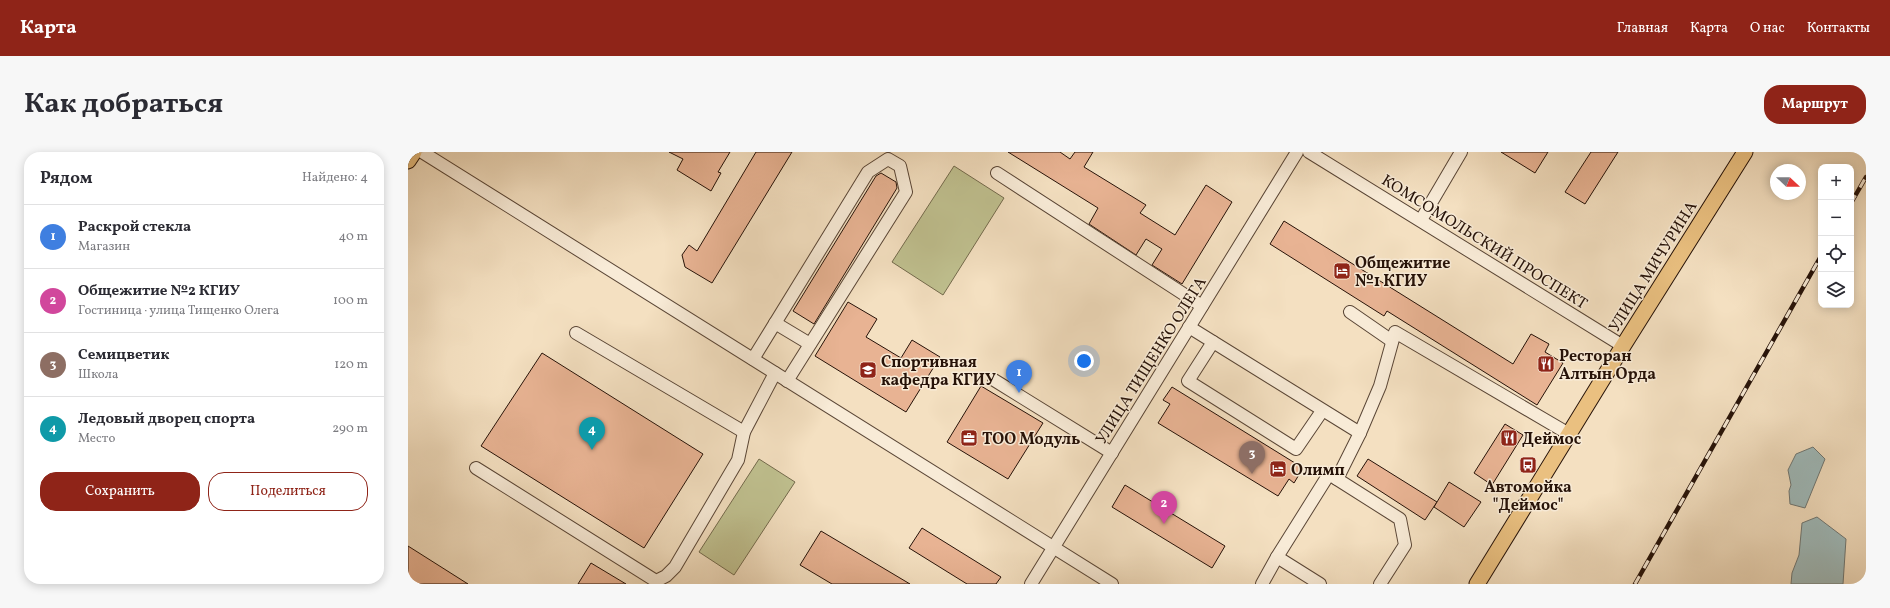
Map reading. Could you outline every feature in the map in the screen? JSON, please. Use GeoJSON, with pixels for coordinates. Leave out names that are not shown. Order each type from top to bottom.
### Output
{"type":"FeatureCollection","features":[{"type":"Feature","properties":{"kind":"main road"},"geometry":{"type":"LineString","coordinates":[[408,161],[414,152]]}},
{"type":"Feature","properties":{"kind":"main road","name":"УЛИЦА МИЧУРИНА"},"geometry":{"type":"LineString","coordinates":[[1477,584],[1623,346],[1745,152]]}},
{"type":"Feature","properties":{"kind":"street"},"geometry":{"type":"LineString","coordinates":[[422,152],[1112,584]]}},
{"type":"Feature","properties":{"kind":"street","name":"УЛИЦА ТИЩЕНКО ОЛЕГА"},"geometry":{"type":"LineString","coordinates":[[1031,584],[1297,152]]}},
{"type":"Feature","properties":{"kind":"street","name":"КОМСОМОЛЬСКИЙ ПРОСПЕКТ"},"geometry":{"type":"LineString","coordinates":[[1309,152],[1623,346]]}},
{"type":"Feature","properties":{"kind":"street"},"geometry":{"type":"LineString","coordinates":[[1421,220],[1461,152]]}},
{"type":"Feature","properties":{"kind":"street"},"geometry":{"type":"LineString","coordinates":[[752,359],[868,172],[888,159],[900,166],[906,192],[787,380]]}},
{"type":"Feature","properties":{"kind":"street"},"geometry":{"type":"LineString","coordinates":[[997,173],[1202,306]]}},
{"type":"Feature","properties":{"kind":"street"},"geometry":{"type":"LineString","coordinates":[[1350,312],[1392,341]]}},
{"type":"Feature","properties":{"kind":"street"},"geometry":{"type":"LineString","coordinates":[[775,323],[810,344]]}},
{"type":"Feature","properties":{"kind":"street"},"geometry":{"type":"LineString","coordinates":[[1189,327],[1322,411],[1360,433]]}},
{"type":"Feature","properties":{"kind":"street"},"geometry":{"type":"LineString","coordinates":[[1337,479],[1360,433],[1380,386],[1395,332],[1569,434]]}},
{"type":"Feature","properties":{"kind":"street"},"geometry":{"type":"LineString","coordinates":[[576,333],[744,432]]}},
{"type":"Feature","properties":{"kind":"street"},"geometry":{"type":"LineString","coordinates":[[1213,342],[1188,381],[1208,394],[1296,449],[1322,411]]}},
{"type":"Feature","properties":{"kind":"street"},"geometry":{"type":"LineString","coordinates":[[476,468],[656,581],[666,576],[675,567],[738,460],[744,432],[775,373]]}},
{"type":"Feature","properties":{"kind":"street"},"geometry":{"type":"LineString","coordinates":[[994,380],[1112,453]]}},
{"type":"Feature","properties":{"kind":"street"},"geometry":{"type":"LineString","coordinates":[[1262,584],[1277,557],[1329,474],[1400,519],[1404,545],[1380,584]]}},
{"type":"Feature","properties":{"kind":"street"},"geometry":{"type":"LineString","coordinates":[[1277,557],[1320,584]]}},
{"type":"Feature","properties":{"kind":"green space"},"geometry":{"type":"Polygon","coordinates":[[[954,166],[1004,198],[943,295],[892,262],[954,166]]]}},
{"type":"Feature","properties":{"kind":"green space"},"geometry":{"type":"Polygon","coordinates":[[[759,459],[795,482],[734,575],[699,552],[759,459]]]}},
{"type":"Feature","properties":{"kind":"water"},"geometry":{"type":"Polygon","coordinates":[[[1813,447],[1825,459],[1805,508],[1790,504],[1789,491],[1791,485],[1788,470],[1796,454],[1813,447]]]}},
{"type":"Feature","properties":{"kind":"water"},"geometry":{"type":"Polygon","coordinates":[[[1817,517],[1846,539],[1843,584],[1791,584],[1792,573],[1799,555],[1802,523],[1817,517]]]}},
{"type":"Feature","properties":{"kind":"building"},"geometry":{"type":"Polygon","coordinates":[[[669,152],[730,152],[718,172],[721,173],[711,191],[677,170],[683,159],[669,152]]]}},
{"type":"Feature","properties":{"kind":"building"},"geometry":{"type":"Polygon","coordinates":[[[756,152],[792,152],[712,283],[685,267],[682,255],[689,245],[697,251],[756,152]]]}},
{"type":"Feature","properties":{"kind":"building"},"geometry":{"type":"Polygon","coordinates":[[[1008,152],[1060,152],[1070,159],[1075,152],[1093,152],[1084,167],[1146,205],[1140,213],[1175,235],[1206,185],[1232,202],[1182,284],[1152,265],[1162,249],[1146,239],[1136,255],[1089,224],[1098,208],[1008,152]]]}},
{"type":"Feature","properties":{"kind":"building"},"geometry":{"type":"Polygon","coordinates":[[[1501,152],[1548,152],[1535,173],[1501,152]]]}},
{"type":"Feature","properties":{"kind":"building"},"geometry":{"type":"Polygon","coordinates":[[[1591,152],[1618,152],[1585,204],[1565,192],[1591,152]]]}},
{"type":"Feature","properties":{"kind":"building"},"geometry":{"type":"Polygon","coordinates":[[[881,173],[896,182],[897,188],[814,324],[793,311],[876,176],[881,173]]]}},
{"type":"Feature","properties":{"kind":"building"},"geometry":{"type":"Polygon","coordinates":[[[1284,221],[1513,364],[1531,334],[1549,344],[1545,352],[1563,363],[1537,405],[1387,311],[1384,316],[1270,244],[1284,221]]]}},
{"type":"Feature","properties":{"kind":"building"},"geometry":{"type":"Polygon","coordinates":[[[848,302],[877,319],[866,337],[901,358],[912,340],[940,357],[906,412],[815,356],[848,302]]]}},
{"type":"Feature","properties":{"kind":"building"},"geometry":{"type":"Polygon","coordinates":[[[542,353],[703,454],[644,548],[481,446],[542,353]]]}},
{"type":"Feature","properties":{"kind":"building"},"geometry":{"type":"Polygon","coordinates":[[[981,386],[1043,423],[1008,479],[947,442],[981,386]]]}},
{"type":"Feature","properties":{"kind":"building"},"geometry":{"type":"Polygon","coordinates":[[[1172,387],[1303,468],[1294,483],[1289,479],[1278,496],[1158,423],[1170,404],[1163,400],[1172,387]]]}},
{"type":"Feature","properties":{"kind":"building"},"geometry":{"type":"Polygon","coordinates":[[[1505,424],[1523,435],[1492,485],[1474,473],[1505,424]]]}},
{"type":"Feature","properties":{"kind":"building"},"geometry":{"type":"Polygon","coordinates":[[[1368,459],[1437,502],[1425,520],[1357,476],[1368,459]]]}},
{"type":"Feature","properties":{"kind":"building"},"geometry":{"type":"Polygon","coordinates":[[[1449,482],[1481,502],[1464,527],[1434,507],[1449,482]]]}},
{"type":"Feature","properties":{"kind":"building"},"geometry":{"type":"Polygon","coordinates":[[[1125,485],[1225,546],[1212,568],[1112,507],[1125,485]]]}},
{"type":"Feature","properties":{"kind":"building"},"geometry":{"type":"Polygon","coordinates":[[[922,528],[1001,577],[996,584],[967,584],[909,548],[922,528]]]}},
{"type":"Feature","properties":{"kind":"building"},"geometry":{"type":"Polygon","coordinates":[[[821,531],[910,584],[832,584],[800,565],[821,531]]]}},
{"type":"Feature","properties":{"kind":"building"},"geometry":{"type":"Polygon","coordinates":[[[408,546],[468,584],[408,584],[408,546]]]}},
{"type":"Feature","properties":{"kind":"building"},"geometry":{"type":"Polygon","coordinates":[[[591,563],[626,584],[578,584],[591,563]]]}},
{"type":"Feature","properties":{"kind":"railway"},"geometry":{"type":"LineString","coordinates":[[1853,200],[1866,177]]}},
{"type":"Feature","properties":{"kind":"railway"},"geometry":{"type":"LineString","coordinates":[[1635,584],[1818,261]]}},
{"type":"Feature","properties":{"kind":"place","name":"Общежитие №1 КГИУ"},"geometry":{"type":"Point","coordinates":[1342,271]}},
{"type":"Feature","properties":{"kind":"place","name":"Ресторан Алтын Орда"},"geometry":{"type":"Point","coordinates":[1546,364]}},
{"type":"Feature","properties":{"kind":"place","name":"Спортивная кафедра КГИУ"},"geometry":{"type":"Point","coordinates":[868,370]}},
{"type":"Feature","properties":{"kind":"place","name":"Раскрой стекла"},"geometry":{"type":"Point","coordinates":[1019,393]}},
{"type":"Feature","properties":{"kind":"place","name":"ТОО Модуль"},"geometry":{"type":"Point","coordinates":[969,438]}},
{"type":"Feature","properties":{"kind":"place","name":"Деймос"},"geometry":{"type":"Point","coordinates":[1509,438]}},
{"type":"Feature","properties":{"kind":"place","name":"Ледовый дворец спорта"},"geometry":{"type":"Point","coordinates":[592,450]}},
{"type":"Feature","properties":{"kind":"place","name":"Автомойка \"Деймос\""},"geometry":{"type":"Point","coordinates":[1528,465]}},
{"type":"Feature","properties":{"kind":"place","name":"Олимп"},"geometry":{"type":"Point","coordinates":[1278,469]}},
{"type":"Feature","properties":{"kind":"place","name":"Семицветик"},"geometry":{"type":"Point","coordinates":[1252,474]}},
{"type":"Feature","properties":{"kind":"place","name":"Общежитие №2 КГИУ"},"geometry":{"type":"Point","coordinates":[1164,524]}}]}
